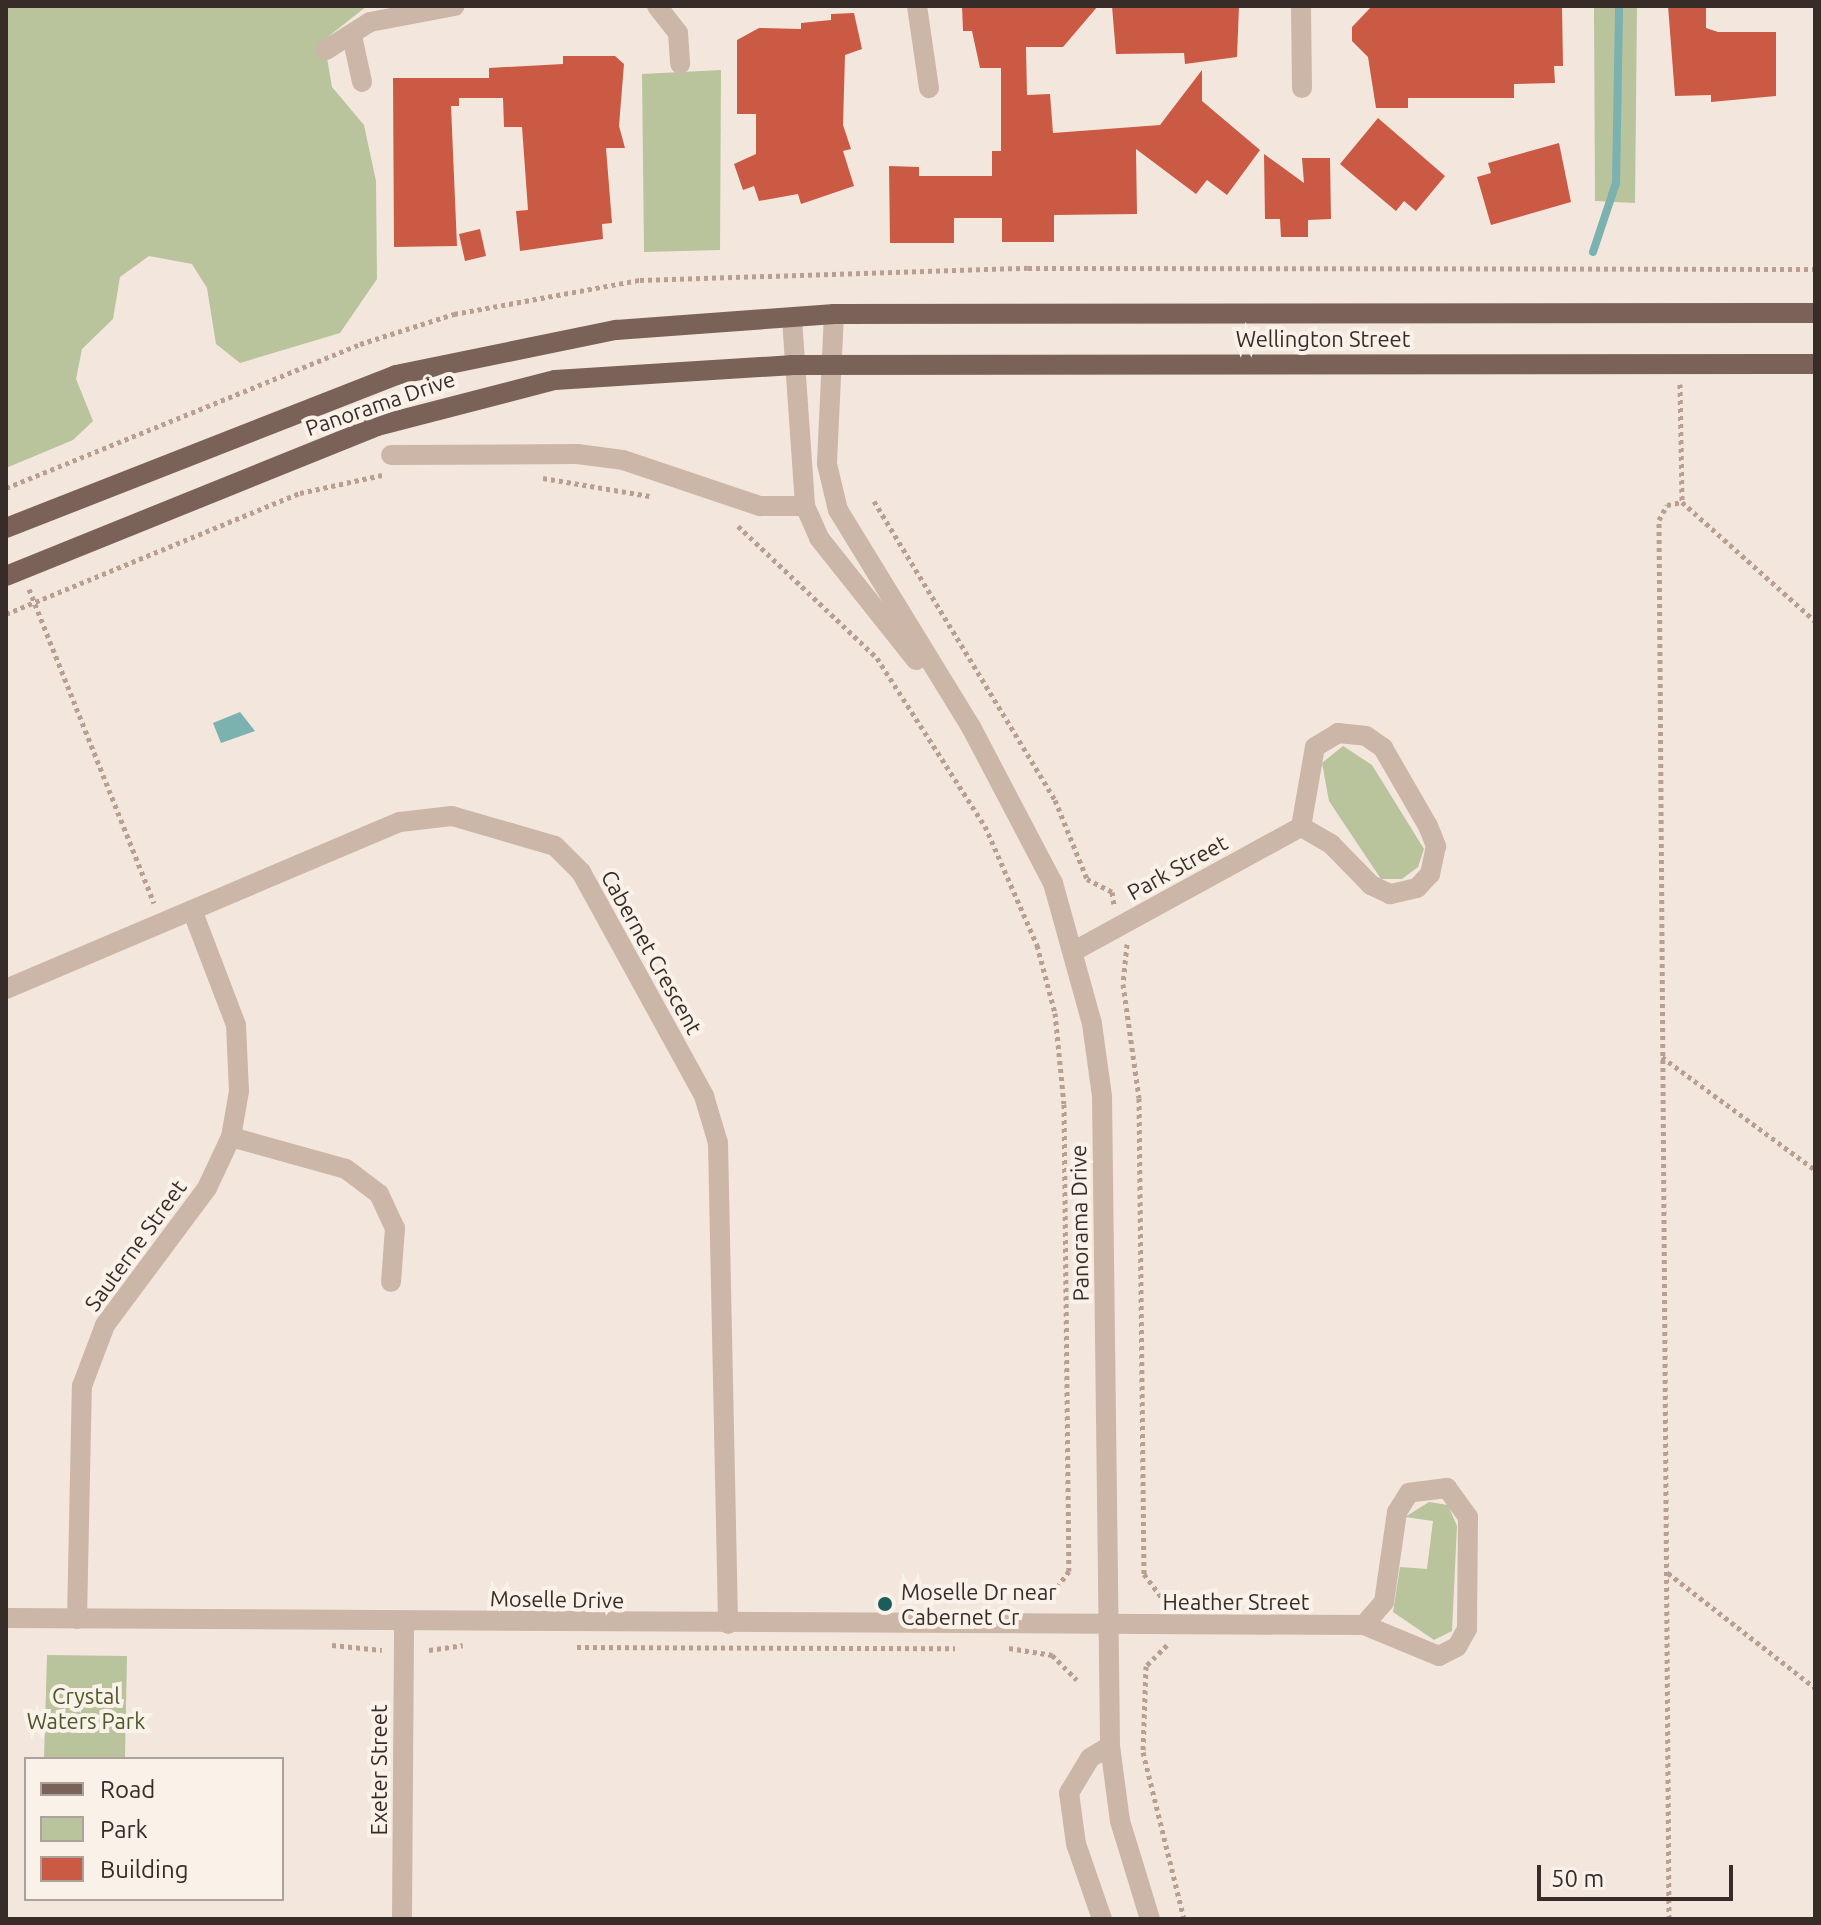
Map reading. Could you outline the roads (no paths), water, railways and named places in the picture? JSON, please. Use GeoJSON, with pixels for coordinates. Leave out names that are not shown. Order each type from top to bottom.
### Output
{"type":"FeatureCollection","features":[{"type":"Feature","properties":{"kind":"main road","name":"Wellington Street"},"geometry":{"type":"LineString","coordinates":[[834,314],[1815,313]]}},
{"type":"Feature","properties":{"kind":"main road","name":"Panorama Drive"},"geometry":{"type":"LineString","coordinates":[[6,528],[396,375],[616,330],[834,314]]}},
{"type":"Feature","properties":{"kind":"main road","name":"Wellington Street"},"geometry":{"type":"LineString","coordinates":[[831,366],[1815,364]]}},
{"type":"Feature","properties":{"kind":"main road","name":"Panorama Drive"},"geometry":{"type":"LineString","coordinates":[[14,573],[251,474],[466,398],[664,368],[831,366]]}},
{"type":"Feature","properties":{"kind":"street"},"geometry":{"type":"LineString","coordinates":[[326,50],[406,10],[455,6]]}},
{"type":"Feature","properties":{"kind":"street"},"geometry":{"type":"LineString","coordinates":[[917,6],[929,88]]}},
{"type":"Feature","properties":{"kind":"street"},"geometry":{"type":"LineString","coordinates":[[1301,6],[1302,88]]}},
{"type":"Feature","properties":{"kind":"street"},"geometry":{"type":"LineString","coordinates":[[669,9],[680,64]]}},
{"type":"Feature","properties":{"kind":"street"},"geometry":{"type":"LineString","coordinates":[[352,36],[362,82]]}},
{"type":"Feature","properties":{"kind":"street","name":"Panorama Drive"},"geometry":{"type":"LineString","coordinates":[[834,314],[827,464],[838,510],[971,727],[1053,883],[1076,950],[1102,1096],[1110,1746],[1120,1821],[1150,1919]]}},
{"type":"Feature","properties":{"kind":"street","name":"Panorama Drive"},"geometry":{"type":"LineString","coordinates":[[792,319],[791,365],[805,506],[858,590],[971,727]]}},
{"type":"Feature","properties":{"kind":"street"},"geometry":{"type":"LineString","coordinates":[[390,465],[577,454],[623,460],[760,506],[805,506]]}},
{"type":"Feature","properties":{"kind":"street"},"geometry":{"type":"LineString","coordinates":[[1338,733],[1366,736],[1383,748],[1428,826],[1436,846],[1430,874],[1417,888],[1390,894],[1301,827],[1315,747],[1338,733]]}},
{"type":"Feature","properties":{"kind":"street","name":"Cabernet Crescent"},"geometry":{"type":"LineString","coordinates":[[6,989],[400,822],[452,816],[555,846],[581,872],[704,1096],[718,1143],[728,1624]]}},
{"type":"Feature","properties":{"kind":"street","name":"Park Street"},"geometry":{"type":"LineString","coordinates":[[1076,950],[1301,827]]}},
{"type":"Feature","properties":{"kind":"street","name":"Sauterne Street"},"geometry":{"type":"LineString","coordinates":[[77,1619],[82,1386],[105,1325],[207,1188],[231,1137],[239,1091],[236,1025],[192,910]]}},
{"type":"Feature","properties":{"kind":"street"},"geometry":{"type":"LineString","coordinates":[[231,1137],[346,1169],[379,1194],[395,1228],[391,1282]]}},
{"type":"Feature","properties":{"kind":"street","name":"Heather Street"},"geometry":{"type":"LineString","coordinates":[[1107,1627],[1364,1625],[1439,1656],[1457,1647],[1467,1629],[1468,1517],[1447,1488],[1409,1493],[1397,1512],[1384,1602],[1364,1625]]}},
{"type":"Feature","properties":{"kind":"street","name":"Moselle Drive"},"geometry":{"type":"LineString","coordinates":[[6,1618],[1107,1627]]}},
{"type":"Feature","properties":{"kind":"street","name":"Exeter Street"},"geometry":{"type":"LineString","coordinates":[[402,1919],[404,1621]]}},
{"type":"Feature","properties":{"kind":"street"},"geometry":{"type":"LineString","coordinates":[[1102,1919],[1076,1844],[1069,1793],[1090,1758],[1110,1746]]}},
{"type":"Feature","properties":{"kind":"water"},"geometry":{"type":"Polygon","coordinates":[[[240,712],[255,731],[221,743],[213,723],[240,712]]]}},
{"type":"Feature","properties":{"kind":"waterway"},"geometry":{"type":"LineString","coordinates":[[1593,252],[1616,183],[1619,6]]}},
{"type":"Feature","properties":{"kind":"place","name":"Moselle Dr near Cabernet Cr"},"geometry":{"type":"Point","coordinates":[885,1604]}},
{"type":"Feature","properties":{"kind":"park label","name":"Crystal Waters Park"},"geometry":{"type":"Point","coordinates":[86,1708]}}]}
